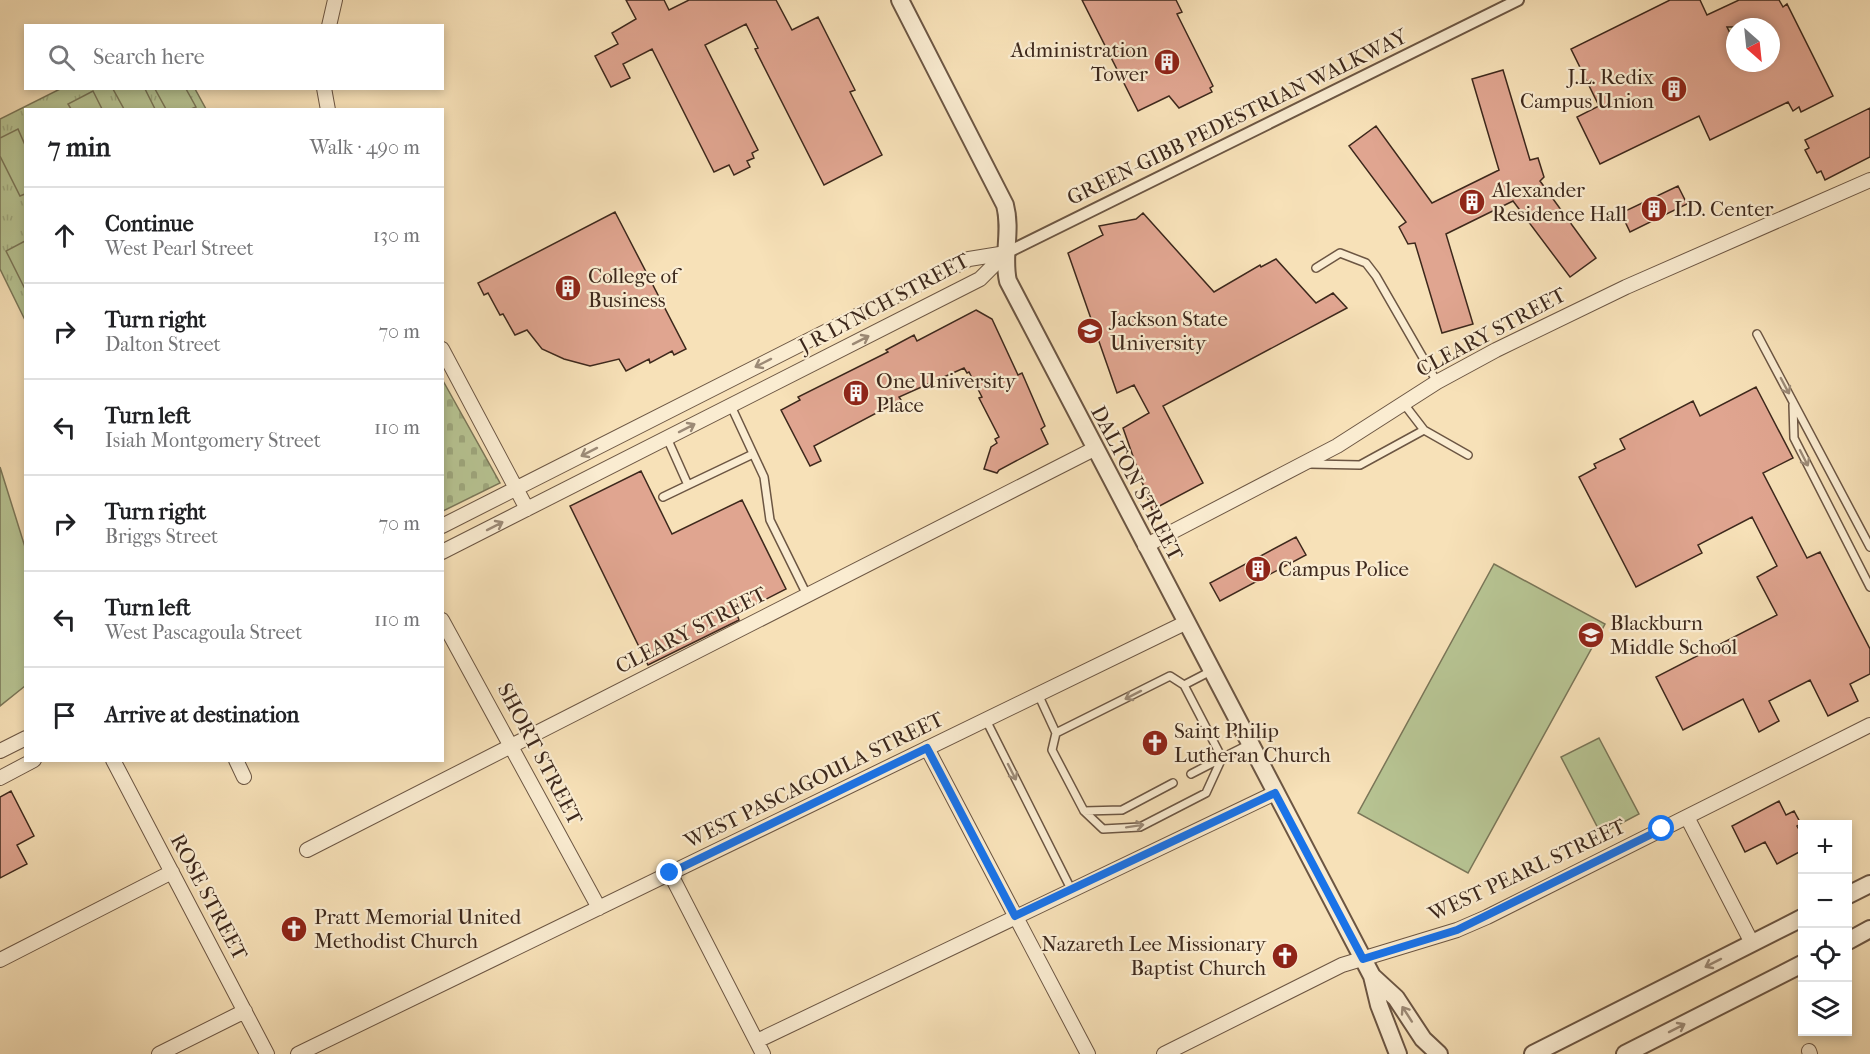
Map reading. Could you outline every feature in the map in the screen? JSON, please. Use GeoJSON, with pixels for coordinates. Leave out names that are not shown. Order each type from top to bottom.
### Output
{"type":"FeatureCollection","features":[{"type":"Feature","properties":{"kind":"street"},"geometry":{"type":"LineString","coordinates":[[329,24],[335,0]]}},
{"type":"Feature","properties":{"kind":"street","name":"DALTON STREET"},"geometry":{"type":"LineString","coordinates":[[900,0],[1005,205],[1010,221],[1006,253],[1008,282],[1372,976],[1379,1005],[1398,1054]]}},
{"type":"Feature","properties":{"kind":"street","name":"GREEN-GIBB PEDESTRIAN WALKWAY"},"geometry":{"type":"LineString","coordinates":[[1006,253],[1518,0]]}},
{"type":"Feature","properties":{"kind":"street"},"geometry":{"type":"LineString","coordinates":[[324,90],[328,108]]}},
{"type":"Feature","properties":{"kind":"street","name":"CLEARY STREET"},"geometry":{"type":"LineString","coordinates":[[1145,546],[1302,464],[1437,382],[1496,350],[1626,287],[1870,180]]}},
{"type":"Feature","properties":{"kind":"street","name":"J R LYNCH STREET"},"geometry":{"type":"LineString","coordinates":[[444,551],[980,279],[1006,253]]}},
{"type":"Feature","properties":{"kind":"street","name":"J R LYNCH STREET"},"geometry":{"type":"LineString","coordinates":[[444,525],[969,259],[1006,253]]}},
{"type":"Feature","properties":{"kind":"street"},"geometry":{"type":"LineString","coordinates":[[444,353],[527,509]]}},
{"type":"Feature","properties":{"kind":"street","name":"CLEARY STREET"},"geometry":{"type":"LineString","coordinates":[[307,850],[1094,449]]}},
{"type":"Feature","properties":{"kind":"street","name":"WEST PASCAGOULA STREET"},"geometry":{"type":"LineString","coordinates":[[298,1054],[1185,623]]}},
{"type":"Feature","properties":{"kind":"street","name":"SHORT STREET"},"geometry":{"type":"LineString","coordinates":[[444,624],[599,908]]}},
{"type":"Feature","properties":{"kind":"street","name":"WEST PEARL STREET"},"geometry":{"type":"LineString","coordinates":[[1164,1054],[1342,965],[1457,930],[1870,725]]}},
{"type":"Feature","properties":{"kind":"street"},"geometry":{"type":"LineString","coordinates":[[0,751],[24,739]]}},
{"type":"Feature","properties":{"kind":"street"},"geometry":{"type":"LineString","coordinates":[[927,748],[1088,1054]]}},
{"type":"Feature","properties":{"kind":"street"},"geometry":{"type":"LineString","coordinates":[[0,778],[30,762]]}},
{"type":"Feature","properties":{"kind":"street","name":"ROSE STREET"},"geometry":{"type":"LineString","coordinates":[[114,762],[267,1054]]}},
{"type":"Feature","properties":{"kind":"street"},"geometry":{"type":"LineString","coordinates":[[237,762],[244,777]]}},
{"type":"Feature","properties":{"kind":"street"},"geometry":{"type":"LineString","coordinates":[[670,873],[760,1048],[1015,916],[1275,793]]}},
{"type":"Feature","properties":{"kind":"street"},"geometry":{"type":"LineString","coordinates":[[1687,817],[1752,943]]}},
{"type":"Feature","properties":{"kind":"street"},"geometry":{"type":"LineString","coordinates":[[0,960],[172,872]]}},
{"type":"Feature","properties":{"kind":"street"},"geometry":{"type":"LineString","coordinates":[[1852,893],[1870,884]]}},
{"type":"Feature","properties":{"kind":"street"},"geometry":{"type":"LineString","coordinates":[[1533,1054],[1798,920]]}},
{"type":"Feature","properties":{"kind":"street"},"geometry":{"type":"LineString","coordinates":[[1852,939],[1870,929]]}},
{"type":"Feature","properties":{"kind":"street"},"geometry":{"type":"LineString","coordinates":[[1624,1054],[1798,967]]}},
{"type":"Feature","properties":{"kind":"street","name":"DALTON STREET"},"geometry":{"type":"LineString","coordinates":[[1372,976],[1396,998],[1424,1039],[1439,1054]]}},
{"type":"Feature","properties":{"kind":"street"},"geometry":{"type":"LineString","coordinates":[[159,1054],[245,1011]]}},
{"type":"Feature","properties":{"kind":"lane"},"geometry":{"type":"LineString","coordinates":[[1316,268],[1340,253],[1366,263],[1437,382]]}},
{"type":"Feature","properties":{"kind":"lane"},"geometry":{"type":"LineString","coordinates":[[1757,334],[1870,547]]}},
{"type":"Feature","properties":{"kind":"lane"},"geometry":{"type":"LineString","coordinates":[[1793,402],[1794,438],[1870,587]]}},
{"type":"Feature","properties":{"kind":"lane"},"geometry":{"type":"LineString","coordinates":[[1404,404],[1424,430],[1468,455]]}},
{"type":"Feature","properties":{"kind":"lane"},"geometry":{"type":"LineString","coordinates":[[731,406],[764,477],[770,520],[807,595]]}},
{"type":"Feature","properties":{"kind":"lane"},"geometry":{"type":"LineString","coordinates":[[1302,464],[1360,465],[1424,430]]}},
{"type":"Feature","properties":{"kind":"lane"},"geometry":{"type":"LineString","coordinates":[[667,438],[688,485]]}},
{"type":"Feature","properties":{"kind":"lane"},"geometry":{"type":"LineString","coordinates":[[663,497],[753,454]]}},
{"type":"Feature","properties":{"kind":"lane"},"geometry":{"type":"LineString","coordinates":[[1184,686],[1211,671]]}},
{"type":"Feature","properties":{"kind":"lane"},"geometry":{"type":"LineString","coordinates":[[1056,734],[1170,676],[1184,686],[1222,758]]}},
{"type":"Feature","properties":{"kind":"lane"},"geometry":{"type":"LineString","coordinates":[[1038,694],[1056,734],[1052,750],[1084,811],[1103,829],[1140,827],[1206,793],[1222,758]]}},
{"type":"Feature","properties":{"kind":"lane"},"geometry":{"type":"LineString","coordinates":[[986,720],[1071,889]]}},
{"type":"Feature","properties":{"kind":"lane"},"geometry":{"type":"LineString","coordinates":[[1191,774],[1250,744]]}},
{"type":"Feature","properties":{"kind":"lane"},"geometry":{"type":"LineString","coordinates":[[1084,811],[1122,810],[1173,783]]}},
{"type":"Feature","properties":{"kind":"green space"},"geometry":{"type":"Polygon","coordinates":[[[58,90],[196,90],[205,108],[24,108],[24,318],[0,269],[0,119],[58,90]]]}},
{"type":"Feature","properties":{"kind":"green space"},"geometry":{"type":"Polygon","coordinates":[[[114,90],[146,90],[154,108],[123,108],[114,90]]]}},
{"type":"Feature","properties":{"kind":"green space"},"geometry":{"type":"Polygon","coordinates":[[[156,90],[187,90],[196,107],[194,108],[165,108],[156,90]]]}},
{"type":"Feature","properties":{"kind":"green space"},"geometry":{"type":"Polygon","coordinates":[[[93,91],[102,108],[70,108],[68,104],[93,91]]]}},
{"type":"Feature","properties":{"kind":"green space"},"geometry":{"type":"Polygon","coordinates":[[[18,129],[24,143],[24,194],[20,196],[0,156],[0,138],[18,129]]]}},
{"type":"Feature","properties":{"kind":"green space"},"geometry":{"type":"Polygon","coordinates":[[[24,242],[24,287],[6,251],[24,242]]]}},
{"type":"Feature","properties":{"kind":"green space"},"geometry":{"type":"Polygon","coordinates":[[[444,383],[500,483],[444,511],[444,383]]]}},
{"type":"Feature","properties":{"kind":"green space"},"geometry":{"type":"Polygon","coordinates":[[[0,467],[24,544],[24,687],[0,706],[0,467]]]}},
{"type":"Feature","properties":{"kind":"green space"},"geometry":{"type":"Polygon","coordinates":[[[1494,564],[1605,624],[1468,873],[1358,813],[1494,564]]]}},
{"type":"Feature","properties":{"kind":"green space"},"geometry":{"type":"Polygon","coordinates":[[[1599,738],[1639,814],[1601,834],[1561,757],[1599,738]]]}},
{"type":"Feature","properties":{"kind":"building"},"geometry":{"type":"Polygon","coordinates":[[[626,0],[664,0],[669,10],[689,0],[776,0],[792,30],[818,17],[855,90],[850,92],[882,155],[824,185],[755,49],[758,48],[746,24],[705,45],[758,150],[752,153],[754,158],[747,161],[750,167],[734,175],[729,165],[714,172],[652,49],[623,64],[630,78],[611,87],[595,56],[618,44],[612,33],[636,19],[626,0]]]}},
{"type":"Feature","properties":{"kind":"building"},"geometry":{"type":"Polygon","coordinates":[[[1082,0],[1176,0],[1182,12],[1177,14],[1213,86],[1210,88],[1212,92],[1179,108],[1169,96],[1138,111],[1082,0]]]}},
{"type":"Feature","properties":{"kind":"building","name":"J.L. Redix Campus Union"},"geometry":{"type":"Polygon","coordinates":[[[1670,0],[1700,0],[1707,15],[1739,0],[1779,0],[1783,7],[1787,4],[1833,96],[1801,112],[1799,107],[1793,111],[1788,102],[1710,140],[1699,116],[1600,164],[1577,117],[1599,106],[1571,49],[1670,0]]]}},
{"type":"Feature","properties":{"kind":"building","name":"Alexander Residence Hall"},"geometry":{"type":"Polygon","coordinates":[[[1503,70],[1530,160],[1538,158],[1544,177],[1540,181],[1596,258],[1570,277],[1513,201],[1446,234],[1473,324],[1442,333],[1415,243],[1408,244],[1399,227],[1406,222],[1349,146],[1376,126],[1432,203],[1499,170],[1472,79],[1503,70]]]}},
{"type":"Feature","properties":{"kind":"building"},"geometry":{"type":"Polygon","coordinates":[[[1870,108],[1870,157],[1825,180],[1821,171],[1817,173],[1805,150],[1809,148],[1805,140],[1870,108]]]}},
{"type":"Feature","properties":{"kind":"building","name":"I.D. Center"},"geometry":{"type":"Polygon","coordinates":[[[1678,186],[1687,204],[1630,232],[1621,213],[1678,186]]]}},
{"type":"Feature","properties":{"kind":"building","name":"College of Business"},"geometry":{"type":"Polygon","coordinates":[[[615,212],[686,349],[674,355],[672,351],[650,363],[649,359],[626,371],[619,359],[590,366],[564,359],[542,349],[527,330],[515,335],[503,314],[500,315],[488,293],[484,295],[478,283],[615,212]]]}},
{"type":"Feature","properties":{"kind":"building"},"geometry":{"type":"Polygon","coordinates":[[[1143,213],[1214,292],[1260,265],[1261,267],[1276,259],[1316,303],[1333,293],[1347,308],[1163,406],[1203,483],[1152,510],[1123,428],[1149,413],[1134,385],[1117,393],[1068,253],[1103,235],[1099,226],[1136,219],[1143,213]]]}},
{"type":"Feature","properties":{"kind":"building","name":"One University Place"},"geometry":{"type":"Polygon","coordinates":[[[976,310],[992,319],[1018,375],[1022,373],[1045,426],[1041,429],[1048,444],[997,473],[984,469],[991,447],[997,443],[995,439],[999,437],[979,398],[982,397],[969,372],[967,373],[964,368],[899,397],[901,400],[814,446],[821,461],[810,466],[781,410],[800,400],[798,397],[888,352],[886,350],[914,335],[917,341],[976,310]]]}},
{"type":"Feature","properties":{"kind":"building"},"geometry":{"type":"Polygon","coordinates":[[[1756,387],[1793,458],[1763,473],[1807,558],[1820,552],[1870,649],[1870,674],[1850,684],[1858,701],[1828,716],[1810,680],[1769,701],[1779,721],[1759,732],[1743,699],[1683,730],[1656,677],[1777,615],[1757,577],[1777,566],[1752,517],[1698,545],[1702,553],[1636,587],[1579,477],[1596,468],[1594,464],[1625,449],[1620,439],[1693,401],[1700,416],[1756,387]]]}},
{"type":"Feature","properties":{"kind":"building"},"geometry":{"type":"Polygon","coordinates":[[[641,471],[672,534],[742,500],[786,589],[737,614],[739,620],[648,665],[570,506],[641,471]]]}},
{"type":"Feature","properties":{"kind":"building","name":"Campus Police"},"geometry":{"type":"Polygon","coordinates":[[[1296,537],[1306,555],[1220,601],[1210,583],[1296,537]]]}},
{"type":"Feature","properties":{"kind":"building"},"geometry":{"type":"Polygon","coordinates":[[[11,791],[34,836],[17,845],[27,864],[0,878],[0,797],[11,791]]]}},
{"type":"Feature","properties":{"kind":"building"},"geometry":{"type":"Polygon","coordinates":[[[1779,801],[1786,815],[1794,811],[1799,820],[1798,853],[1777,864],[1765,842],[1745,852],[1732,826],[1779,801]]]}},
{"type":"Feature","properties":{"kind":"place","name":"Administration Tower"},"geometry":{"type":"Point","coordinates":[1167,62]}},
{"type":"Feature","properties":{"kind":"place","name":"J.L. Redix Campus Union"},"geometry":{"type":"Point","coordinates":[1674,89]}},
{"type":"Feature","properties":{"kind":"place","name":"Alexander Residence Hall"},"geometry":{"type":"Point","coordinates":[1472,202]}},
{"type":"Feature","properties":{"kind":"place","name":"I.D. Center"},"geometry":{"type":"Point","coordinates":[1654,209]}},
{"type":"Feature","properties":{"kind":"place","name":"College of Business"},"geometry":{"type":"Point","coordinates":[568,288]}},
{"type":"Feature","properties":{"kind":"place","name":"Jackson State University"},"geometry":{"type":"Point","coordinates":[1090,331]}},
{"type":"Feature","properties":{"kind":"place","name":"One University Place"},"geometry":{"type":"Point","coordinates":[856,393]}},
{"type":"Feature","properties":{"kind":"place","name":"Campus Police"},"geometry":{"type":"Point","coordinates":[1258,569]}},
{"type":"Feature","properties":{"kind":"place","name":"Blackburn Middle School"},"geometry":{"type":"Point","coordinates":[1591,635]}},
{"type":"Feature","properties":{"kind":"place","name":"Saint Philip Lutheran Church"},"geometry":{"type":"Point","coordinates":[1155,743]}},
{"type":"Feature","properties":{"kind":"place","name":"Pratt Memorial United Methodist Church"},"geometry":{"type":"Point","coordinates":[294,929]}},
{"type":"Feature","properties":{"kind":"place","name":"Nazareth Lee Missionary Baptist Church"},"geometry":{"type":"Point","coordinates":[1285,956]}},
{"type":"Feature","properties":{"kind":"route"},"geometry":{"type":"LineString","coordinates":[[670,873],[927,748],[1015,916],[1275,793],[1363,959],[1383,955],[1457,930],[1487,917],[1662,829]]}}]}
